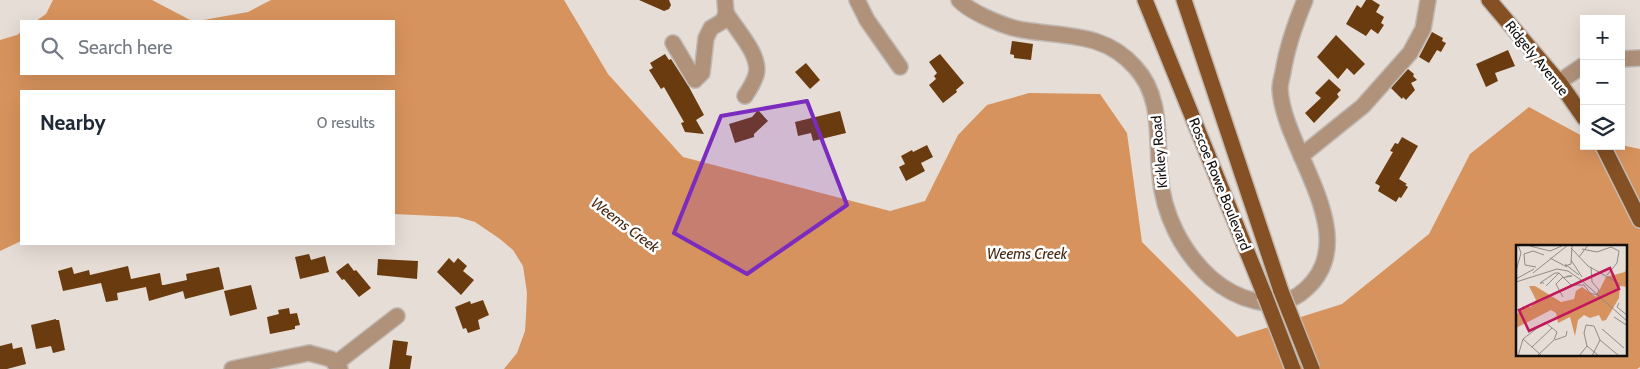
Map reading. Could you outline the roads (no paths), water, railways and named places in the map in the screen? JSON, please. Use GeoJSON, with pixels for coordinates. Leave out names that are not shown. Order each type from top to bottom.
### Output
{"type":"FeatureCollection","features":[{"type":"Feature","properties":{"kind":"main road","name":"Roscoe Rowe Boulevard"},"geometry":{"type":"LineString","coordinates":[[1145,0],[1293,369]]}},
{"type":"Feature","properties":{"kind":"main road","name":"Roscoe Rowe Boulevard"},"geometry":{"type":"LineString","coordinates":[[1184,0],[1281,291],[1312,369]]}},
{"type":"Feature","properties":{"kind":"main road","name":"Ridgely Avenue"},"geometry":{"type":"LineString","coordinates":[[1489,0],[1559,82],[1580,112]]}},
{"type":"Feature","properties":{"kind":"main road"},"geometry":{"type":"LineString","coordinates":[[1605,150],[1640,220]]}},
{"type":"Feature","properties":{"kind":"street"},"geometry":{"type":"LineString","coordinates":[[857,0],[868,20],[900,67]]}},
{"type":"Feature","properties":{"kind":"street","name":"Kirkley Road"},"geometry":{"type":"LineString","coordinates":[[959,0],[979,14],[1000,24],[1022,30],[1086,37],[1101,42],[1118,50],[1136,67],[1155,106],[1163,195],[1180,240],[1191,257],[1221,287],[1239,297],[1259,302],[1278,303],[1295,298],[1308,287],[1321,270],[1326,248],[1327,228],[1318,194],[1289,130],[1280,88],[1287,47],[1305,0]]}},
{"type":"Feature","properties":{"kind":"street"},"geometry":{"type":"LineString","coordinates":[[1301,156],[1364,106],[1410,53],[1423,29],[1428,0]]}},
{"type":"Feature","properties":{"kind":"street"},"geometry":{"type":"LineString","coordinates":[[673,43],[695,80],[702,73],[706,38],[711,28],[723,21],[725,6]]}},
{"type":"Feature","properties":{"kind":"street"},"geometry":{"type":"LineString","coordinates":[[725,6],[751,48],[755,61],[757,74],[745,96]]}},
{"type":"Feature","properties":{"kind":"street"},"geometry":{"type":"LineString","coordinates":[[1625,59],[1640,58]]}},
{"type":"Feature","properties":{"kind":"street"},"geometry":{"type":"LineString","coordinates":[[1559,82],[1580,68]]}},
{"type":"Feature","properties":{"kind":"street"},"geometry":{"type":"LineString","coordinates":[[232,369],[309,353],[331,359],[337,366],[397,316]]}},
{"type":"Feature","properties":{"kind":"water"},"geometry":{"type":"Polygon","coordinates":[[[53,0],[152,0],[190,20],[37,20],[46,14],[53,0]]]}},
{"type":"Feature","properties":{"kind":"water","name":"Weems Creek"},"geometry":{"type":"Polygon","coordinates":[[[271,0],[564,0],[608,74],[683,157],[890,211],[925,201],[958,135],[987,105],[1029,93],[1100,94],[1127,133],[1142,242],[1237,337],[1342,304],[1429,234],[1470,154],[1529,107],[1580,135],[1580,150],[1625,150],[1625,146],[1640,149],[1640,367],[1637,369],[504,369],[517,353],[525,331],[527,293],[523,266],[513,250],[475,222],[458,217],[395,214],[395,90],[20,90],[20,241],[0,251],[0,40],[20,33],[20,75],[395,75],[395,20],[204,20],[248,12],[271,0]]]}}]}
